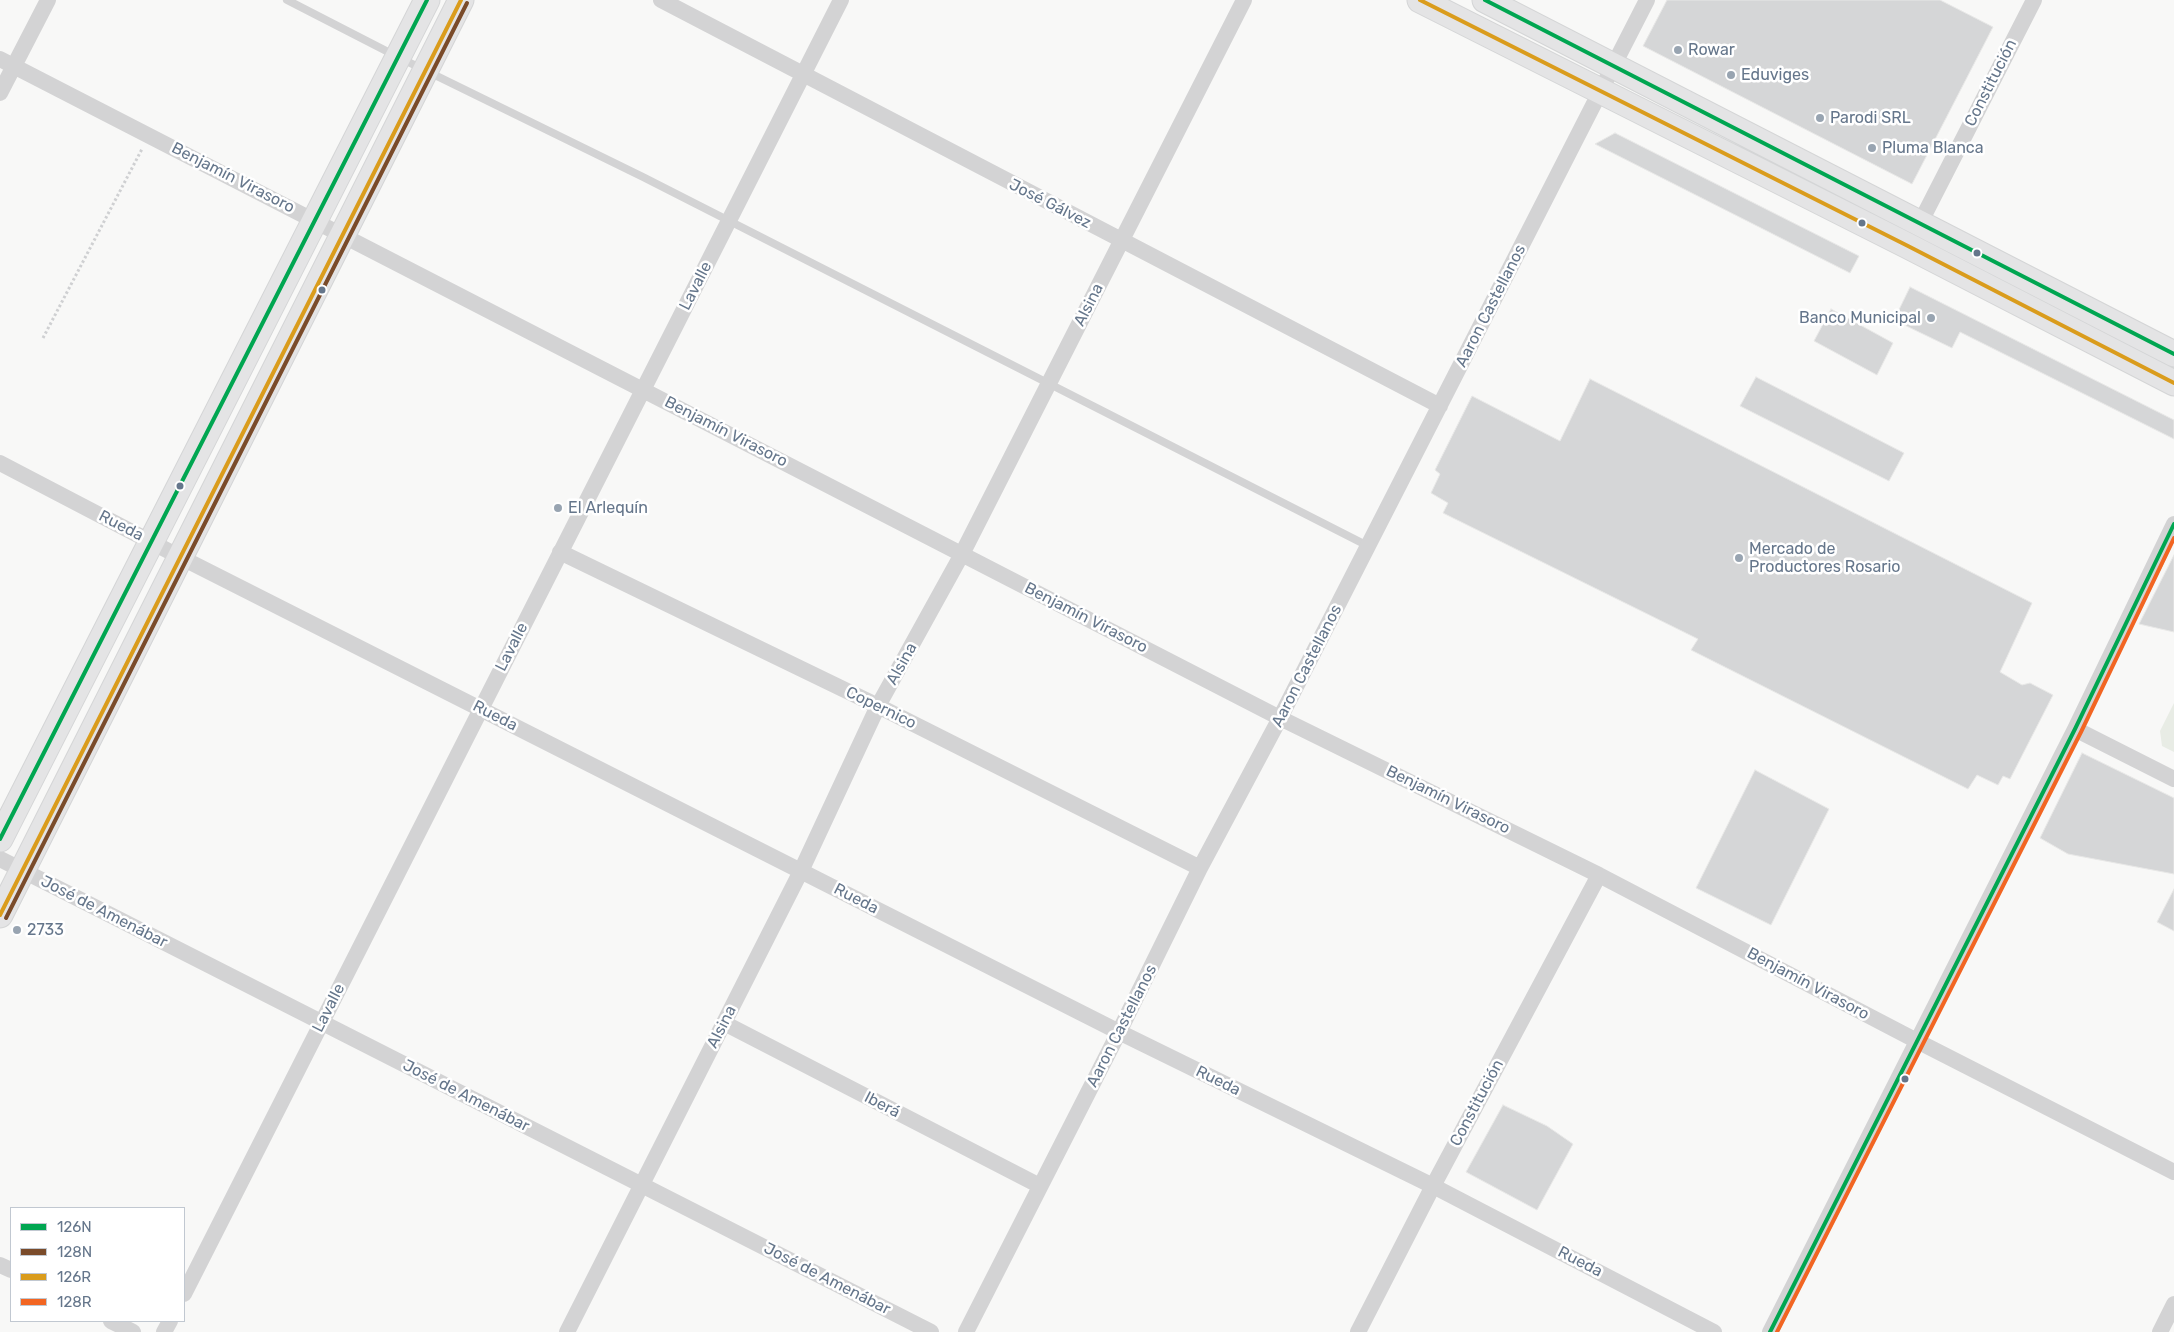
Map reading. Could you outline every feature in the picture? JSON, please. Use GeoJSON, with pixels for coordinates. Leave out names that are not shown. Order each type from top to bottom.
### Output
{"type":"FeatureCollection","features":[{"type":"Feature","properties":{"kind":"main road"},"geometry":{"type":"LineString","coordinates":[[0,839],[427,0]]}},
{"type":"Feature","properties":{"kind":"main road"},"geometry":{"type":"LineString","coordinates":[[0,915],[461,0]]}},
{"type":"Feature","properties":{"kind":"main road"},"geometry":{"type":"LineString","coordinates":[[1420,0],[1908,246],[2174,383]]}},
{"type":"Feature","properties":{"kind":"main road"},"geometry":{"type":"LineString","coordinates":[[1485,0],[2174,354]]}},
{"type":"Feature","properties":{"kind":"street"},"geometry":{"type":"LineString","coordinates":[[0,93],[7,63],[48,0]]}},
{"type":"Feature","properties":{"kind":"street","name":"Lavalle"},"geometry":{"type":"LineString","coordinates":[[185,1292],[841,0]]}},
{"type":"Feature","properties":{"kind":"street","name":"Alsina"},"geometry":{"type":"LineString","coordinates":[[571,1331],[642,1185],[801,871],[878,706],[962,554],[1244,0]]}},
{"type":"Feature","properties":{"kind":"street","name":"Aaron Castellanos"},"geometry":{"type":"LineString","coordinates":[[966,1332],[1119,1032],[1200,868],[1280,718],[1647,0]]}},
{"type":"Feature","properties":{"kind":"street","name":"Constitución"},"geometry":{"type":"LineString","coordinates":[[1908,246],[2034,0]]}},
{"type":"Feature","properties":{"kind":"street","name":"José Gálvez"},"geometry":{"type":"LineString","coordinates":[[665,1],[802,76],[1440,406]]}},
{"type":"Feature","properties":{"kind":"street","name":"Benjamín Virasoro"},"geometry":{"type":"LineString","coordinates":[[7,63],[343,234],[1280,718],[1600,874],[1917,1041],[2174,1172]]}},
{"type":"Feature","properties":{"kind":"street","name":"Rueda"},"geometry":{"type":"LineString","coordinates":[[0,463],[180,557],[1119,1032],[1433,1186],[1714,1332]]}},
{"type":"Feature","properties":{"kind":"street"},"geometry":{"type":"LineString","coordinates":[[1770,1332],[2075,729],[2174,524]]}},
{"type":"Feature","properties":{"kind":"street","name":"Copernico"},"geometry":{"type":"LineString","coordinates":[[560,552],[878,706],[1200,868]]}},
{"type":"Feature","properties":{"kind":"street"},"geometry":{"type":"LineString","coordinates":[[2075,729],[2174,779]]}},
{"type":"Feature","properties":{"kind":"street","name":"José de Amenábar"},"geometry":{"type":"LineString","coordinates":[[0,859],[931,1332]]}},
{"type":"Feature","properties":{"kind":"street","name":"Constitución"},"geometry":{"type":"LineString","coordinates":[[1358,1332],[1433,1186],[1600,874]]}},
{"type":"Feature","properties":{"kind":"street","name":"Iberá"},"geometry":{"type":"LineString","coordinates":[[724,1023],[1040,1186]]}},
{"type":"Feature","properties":{"kind":"street"},"geometry":{"type":"LineString","coordinates":[[2160,1332],[2174,1304]]}},
{"type":"Feature","properties":{"kind":"street"},"geometry":{"type":"LineString","coordinates":[[113,1322],[133,1332]]}},
{"type":"Feature","properties":{"kind":"lane"},"geometry":{"type":"LineString","coordinates":[[287,0],[398,58],[729,221],[1368,546]]}},
{"type":"Feature","properties":{"kind":"path"},"geometry":{"type":"LineString","coordinates":[[43,338],[150,136]]}},
{"type":"Feature","properties":{"kind":"shaded area"},"geometry":{"type":"Polygon","coordinates":[[[2174,703],[2174,752],[2162,746],[2160,731],[2174,703]]]}},
{"type":"Feature","properties":{"kind":"building"},"geometry":{"type":"Polygon","coordinates":[[[1667,0],[1940,0],[1993,27],[1912,184],[1643,46],[1667,0]]]}},
{"type":"Feature","properties":{"kind":"building"},"geometry":{"type":"Polygon","coordinates":[[[1615,133],[1859,256],[1850,273],[1595,144],[1615,133]]]}},
{"type":"Feature","properties":{"kind":"building"},"geometry":{"type":"Polygon","coordinates":[[[1910,287],[2174,420],[2174,439],[1960,332],[1952,348],[1894,320],[1910,287]]]}},
{"type":"Feature","properties":{"kind":"building"},"geometry":{"type":"Polygon","coordinates":[[[1831,309],[1893,343],[1877,375],[1814,341],[1831,309]]]}},
{"type":"Feature","properties":{"kind":"building"},"geometry":{"type":"Polygon","coordinates":[[[1756,377],[1904,453],[1889,481],[1740,406],[1756,377]]]}},
{"type":"Feature","properties":{"kind":"building","name":"Mercado de Productores Rosario"},"geometry":{"type":"Polygon","coordinates":[[[1590,379],[2032,603],[2000,672],[2022,685],[2030,683],[2053,695],[2010,779],[2003,776],[1998,785],[1977,775],[1968,789],[1691,650],[1698,639],[1443,513],[1448,503],[1431,493],[1440,474],[1435,470],[1472,396],[1560,441],[1590,379]]]}},
{"type":"Feature","properties":{"kind":"building"},"geometry":{"type":"Polygon","coordinates":[[[2174,555],[2174,632],[2139,624],[2174,555]]]}},
{"type":"Feature","properties":{"kind":"building"},"geometry":{"type":"Polygon","coordinates":[[[2082,753],[2174,798],[2174,874],[2068,854],[2040,838],[2082,753]]]}},
{"type":"Feature","properties":{"kind":"building"},"geometry":{"type":"Polygon","coordinates":[[[1755,770],[1829,809],[1771,925],[1696,888],[1755,770]]]}},
{"type":"Feature","properties":{"kind":"building"},"geometry":{"type":"Polygon","coordinates":[[[2174,889],[2174,931],[2157,922],[2174,889]]]}},
{"type":"Feature","properties":{"kind":"building"},"geometry":{"type":"Polygon","coordinates":[[[1503,1105],[1547,1126],[1573,1144],[1537,1210],[1466,1172],[1503,1105]]]}},
{"type":"Feature","properties":{"kind":"transit line","name":"126N"},"geometry":{"type":"LineString","coordinates":[[0,839],[427,0]]}},
{"type":"Feature","properties":{"kind":"transit line","name":"126R"},"geometry":{"type":"LineString","coordinates":[[0,915],[461,0]]}},
{"type":"Feature","properties":{"kind":"transit line","name":"126R"},"geometry":{"type":"LineString","coordinates":[[1420,0],[1908,246],[2174,383]]}},
{"type":"Feature","properties":{"kind":"transit line","name":"126N"},"geometry":{"type":"LineString","coordinates":[[1485,0],[2174,354]]}},
{"type":"Feature","properties":{"kind":"transit line","name":"128N"},"geometry":{"type":"LineString","coordinates":[[6,918],[467,3]]}},
{"type":"Feature","properties":{"kind":"transit line","name":"126N"},"geometry":{"type":"LineString","coordinates":[[1770,1332],[2075,729],[2174,524]]}},
{"type":"Feature","properties":{"kind":"transit line","name":"128R"},"geometry":{"type":"LineString","coordinates":[[1777,1332],[2081,732],[2174,538]]}},
{"type":"Feature","properties":{"kind":"place","name":"Rowar"},"geometry":{"type":"Point","coordinates":[1678,50]}},
{"type":"Feature","properties":{"kind":"place","name":"Eduviges"},"geometry":{"type":"Point","coordinates":[1731,75]}},
{"type":"Feature","properties":{"kind":"place","name":"Parodi SRL"},"geometry":{"type":"Point","coordinates":[1820,118]}},
{"type":"Feature","properties":{"kind":"place","name":"Pluma Blanca"},"geometry":{"type":"Point","coordinates":[1872,148]}},
{"type":"Feature","properties":{"kind":"place","name":"Banco Municipal"},"geometry":{"type":"Point","coordinates":[1931,318]}},
{"type":"Feature","properties":{"kind":"place","name":"El Arlequín"},"geometry":{"type":"Point","coordinates":[558,508]}},
{"type":"Feature","properties":{"kind":"place","name":"Mercado de Productores Rosario"},"geometry":{"type":"Point","coordinates":[1739,558]}},
{"type":"Feature","properties":{"kind":"place","name":"2733"},"geometry":{"type":"Point","coordinates":[17,930]}}]}
